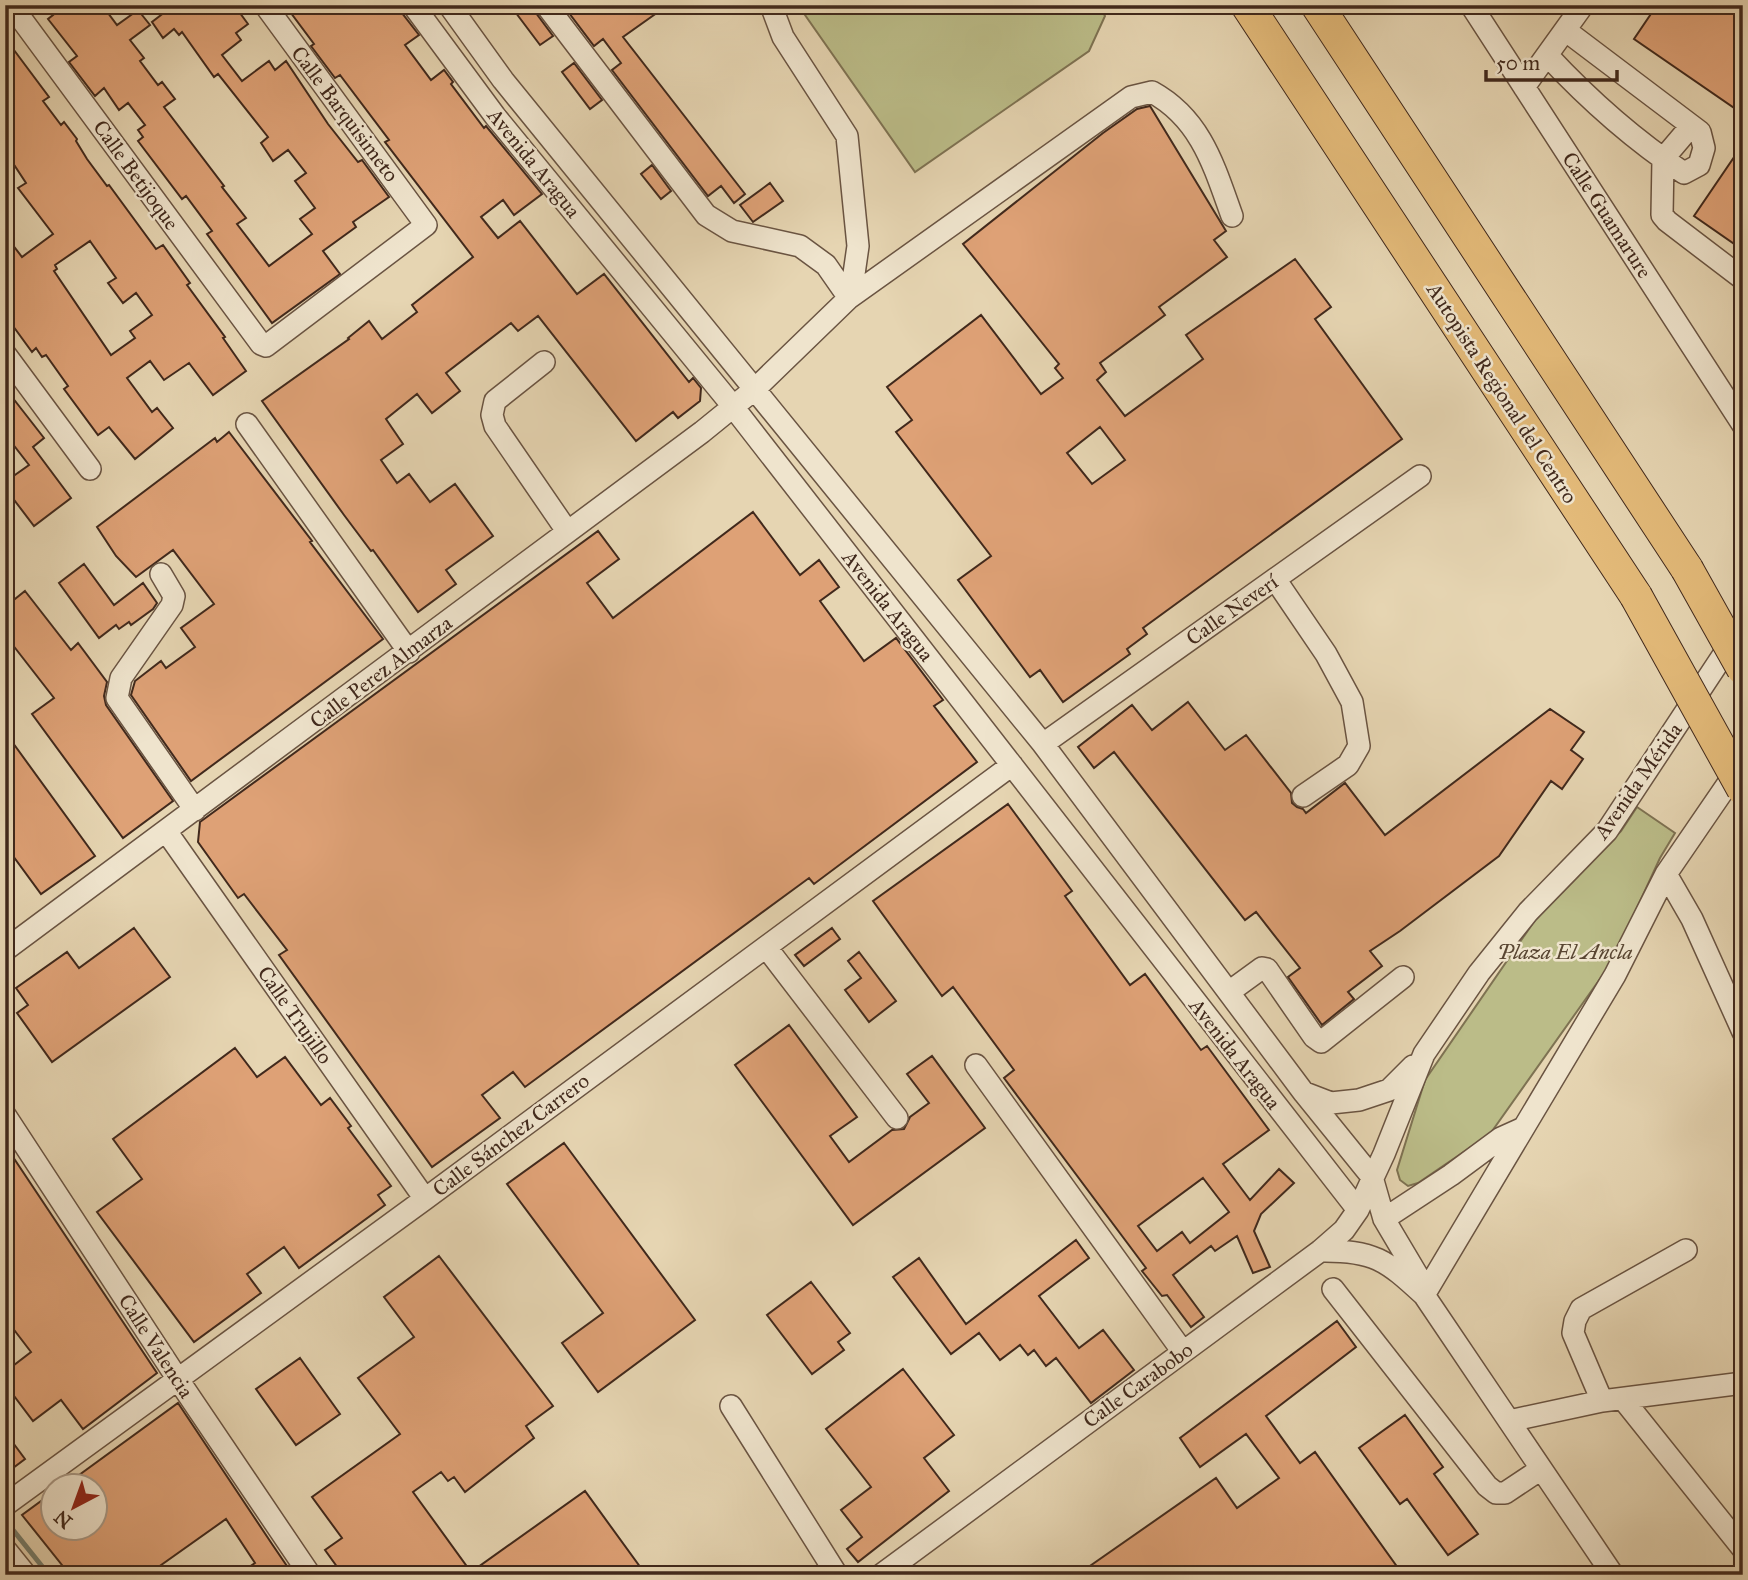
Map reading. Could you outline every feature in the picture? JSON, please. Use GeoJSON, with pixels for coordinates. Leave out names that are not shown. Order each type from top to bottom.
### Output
{"type":"FeatureCollection","features":[{"type":"Feature","properties":{"kind":"highway","name":"Autopista Regional del Centro"},"geometry":{"type":"LineString","coordinates":[[1247,5],[1636,596],[1743,789]]}},
{"type":"Feature","properties":{"kind":"highway"},"geometry":{"type":"LineString","coordinates":[[1317,5],[1686,569],[1743,669]]}},
{"type":"Feature","properties":{"kind":"street","name":"Calle Betijoque"},"geometry":{"type":"LineString","coordinates":[[11,5],[261,344],[270,344],[423,228],[426,222]]}},
{"type":"Feature","properties":{"kind":"street","name":"Calle Barquisimeto"},"geometry":{"type":"LineString","coordinates":[[265,5],[426,222]]}},
{"type":"Feature","properties":{"kind":"street","name":"Avenida Aragua"},"geometry":{"type":"LineString","coordinates":[[413,5],[495,116],[733,407],[1358,1210]]}},
{"type":"Feature","properties":{"kind":"street","name":"Avenida Aragua"},"geometry":{"type":"LineString","coordinates":[[449,5],[503,80],[1043,744],[1304,1093],[1372,1177]]}},
{"type":"Feature","properties":{"kind":"street"},"geometry":{"type":"LineString","coordinates":[[546,5],[706,215],[732,231],[800,246],[826,265],[849,298]]}},
{"type":"Feature","properties":{"kind":"street"},"geometry":{"type":"LineString","coordinates":[[771,5],[783,37],[848,136],[858,246],[849,298]]}},
{"type":"Feature","properties":{"kind":"street","name":"Calle Guamarure"},"geometry":{"type":"LineString","coordinates":[[1471,5],[1743,425]]}},
{"type":"Feature","properties":{"kind":"street"},"geometry":{"type":"LineString","coordinates":[[1524,87],[1583,5]]}},
{"type":"Feature","properties":{"kind":"street"},"geometry":{"type":"LineString","coordinates":[[1565,30],[1700,132],[1703,155],[1699,164],[1684,173],[1661,209]]}},
{"type":"Feature","properties":{"kind":"street"},"geometry":{"type":"LineString","coordinates":[[1547,55],[1612,118],[1684,173]]}},
{"type":"Feature","properties":{"kind":"street","name":"Calle Perez Almarza"},"geometry":{"type":"LineString","coordinates":[[5,950],[409,652],[733,407],[849,298],[1131,97],[1152,92],[1170,101],[1188,119],[1213,163],[1232,216]]}},
{"type":"Feature","properties":{"kind":"street"},"geometry":{"type":"LineString","coordinates":[[1691,126],[1663,159],[1661,209],[1667,221],[1743,279]]}},
{"type":"Feature","properties":{"kind":"street"},"geometry":{"type":"LineString","coordinates":[[5,354],[90,468]]}},
{"type":"Feature","properties":{"kind":"street"},"geometry":{"type":"LineString","coordinates":[[544,362],[495,401],[492,415],[495,426],[567,531]]}},
{"type":"Feature","properties":{"kind":"street"},"geometry":{"type":"LineString","coordinates":[[247,424],[409,652]]}},
{"type":"Feature","properties":{"kind":"street","name":"Calle Neverí"},"geometry":{"type":"LineString","coordinates":[[1043,744],[1420,476]]}},
{"type":"Feature","properties":{"kind":"street"},"geometry":{"type":"LineString","coordinates":[[161,574],[174,596],[172,605],[121,678],[117,698],[195,810]]}},
{"type":"Feature","properties":{"kind":"street"},"geometry":{"type":"LineString","coordinates":[[1275,579],[1326,654],[1352,702],[1359,746],[1348,765],[1303,796]]}},
{"type":"Feature","properties":{"kind":"street","name":"Avenida Mérida"},"geometry":{"type":"LineString","coordinates":[[1372,1177],[1424,1054],[1479,973],[1528,912],[1607,831],[1743,625]]}},
{"type":"Feature","properties":{"kind":"street"},"geometry":{"type":"LineString","coordinates":[[1424,1296],[1615,975],[1666,874],[1743,761]]}},
{"type":"Feature","properties":{"kind":"street","name":"Calle Sánchez Carrero"},"geometry":{"type":"LineString","coordinates":[[8,1503],[1012,765]]}},
{"type":"Feature","properties":{"kind":"street","name":"Calle Trujillo"},"geometry":{"type":"LineString","coordinates":[[166,831],[425,1199]]}},
{"type":"Feature","properties":{"kind":"street"},"geometry":{"type":"LineString","coordinates":[[1666,874],[1692,919],[1743,1032]]}},
{"type":"Feature","properties":{"kind":"street"},"geometry":{"type":"LineString","coordinates":[[766,947],[897,1118]]}},
{"type":"Feature","properties":{"kind":"street"},"geometry":{"type":"LineString","coordinates":[[1229,992],[1256,971],[1262,968],[1267,970],[1317,1042],[1321,1042],[1403,976]]}},
{"type":"Feature","properties":{"kind":"street"},"geometry":{"type":"LineString","coordinates":[[1304,1093],[1331,1103],[1359,1100],[1389,1090],[1424,1054]]}},
{"type":"Feature","properties":{"kind":"street"},"geometry":{"type":"LineString","coordinates":[[976,1065],[1183,1352]]}},
{"type":"Feature","properties":{"kind":"street","name":"Calle Valencia"},"geometry":{"type":"LineString","coordinates":[[5,1115],[310,1575]]}},
{"type":"Feature","properties":{"kind":"street"},"geometry":{"type":"LineString","coordinates":[[1384,1219],[1501,1138],[1521,1129]]}},
{"type":"Feature","properties":{"kind":"street"},"geometry":{"type":"LineString","coordinates":[[1372,1177],[1384,1219],[1419,1278],[1424,1296]]}},
{"type":"Feature","properties":{"kind":"street","name":"Calle Carabobo"},"geometry":{"type":"LineString","coordinates":[[881,1575],[1320,1251],[1343,1230],[1358,1210],[1372,1177]]}},
{"type":"Feature","properties":{"kind":"street"},"geometry":{"type":"LineString","coordinates":[[1358,1210],[1384,1219]]}},
{"type":"Feature","properties":{"kind":"street"},"geometry":{"type":"LineString","coordinates":[[1320,1251],[1350,1250],[1375,1256],[1394,1267],[1424,1296],[1613,1575]]}},
{"type":"Feature","properties":{"kind":"street"},"geometry":{"type":"LineString","coordinates":[[1686,1250],[1581,1309],[1574,1321],[1573,1333],[1613,1400],[1743,1549]]}},
{"type":"Feature","properties":{"kind":"street"},"geometry":{"type":"LineString","coordinates":[[1333,1289],[1487,1486],[1496,1493],[1505,1493],[1541,1469]]}},
{"type":"Feature","properties":{"kind":"street"},"geometry":{"type":"LineString","coordinates":[[1509,1421],[1613,1400],[1743,1383]]}},
{"type":"Feature","properties":{"kind":"street"},"geometry":{"type":"LineString","coordinates":[[731,1406],[837,1575]]}},
{"type":"Feature","properties":{"kind":"street"},"geometry":{"type":"LineString","coordinates":[[5,1549],[26,1575]]}},
{"type":"Feature","properties":{"kind":"green space"},"geometry":{"type":"Polygon","coordinates":[[[798,5],[1099,5],[1105,16],[1089,51],[915,172],[798,5]]]}},
{"type":"Feature","properties":{"kind":"green space","name":"Plaza El Ancla"},"geometry":{"type":"Polygon","coordinates":[[[1637,807],[1675,833],[1660,858],[1612,962],[1490,1134],[1418,1183],[1408,1186],[1400,1180],[1397,1170],[1425,1080],[1542,910],[1621,831],[1637,807]]]}},
{"type":"Feature","properties":{"kind":"building"},"geometry":{"type":"Polygon","coordinates":[[[45,5],[102,5],[117,25],[138,10],[150,25],[130,40],[144,58],[140,61],[158,85],[162,82],[175,99],[164,107],[246,218],[237,224],[269,266],[312,234],[300,219],[315,208],[295,181],[306,173],[288,150],[273,161],[261,143],[268,137],[218,74],[214,77],[182,32],[179,35],[174,29],[163,38],[152,22],[174,5],[234,5],[248,24],[236,33],[241,40],[222,55],[242,81],[269,61],[275,70],[286,61],[328,124],[358,162],[362,160],[389,197],[353,222],[356,227],[323,251],[340,274],[272,323],[207,234],[212,231],[186,196],[182,199],[138,141],[143,137],[138,130],[145,125],[128,103],[119,110],[104,88],[95,96],[69,62],[77,56],[48,19],[53,15],[45,5]]]}},
{"type":"Feature","properties":{"kind":"building"},"geometry":{"type":"Polygon","coordinates":[[[285,5],[400,5],[402,13],[419,35],[405,45],[431,80],[444,70],[453,82],[451,84],[484,128],[486,126],[542,194],[514,215],[503,200],[481,217],[498,238],[520,221],[577,294],[604,274],[689,382],[693,378],[701,388],[700,401],[678,418],[673,412],[636,441],[538,316],[518,331],[511,323],[446,373],[460,391],[432,413],[417,394],[386,419],[403,444],[381,460],[397,483],[409,474],[430,502],[455,484],[493,536],[446,570],[456,584],[418,612],[262,401],[349,339],[369,321],[382,339],[417,312],[412,305],[473,257],[385,142],[389,140],[340,75],[335,78],[311,46],[314,44],[285,5]]]}},
{"type":"Feature","properties":{"kind":"building"},"geometry":{"type":"Polygon","coordinates":[[[510,5],[533,5],[553,36],[540,45],[510,5]]]}},
{"type":"Feature","properties":{"kind":"building"},"geometry":{"type":"Polygon","coordinates":[[[563,5],[668,5],[623,37],[745,194],[734,203],[721,186],[708,196],[612,70],[621,63],[603,39],[594,46],[563,5]]]}},
{"type":"Feature","properties":{"kind":"building"},"geometry":{"type":"Polygon","coordinates":[[[1657,5],[1743,5],[1743,114],[1634,39],[1657,5]]]}},
{"type":"Feature","properties":{"kind":"building"},"geometry":{"type":"Polygon","coordinates":[[[5,38],[49,97],[43,101],[61,125],[64,122],[77,139],[87,159],[107,186],[109,185],[156,249],[163,245],[246,371],[213,395],[189,363],[164,380],[150,361],[127,378],[152,412],[157,408],[173,428],[135,459],[109,427],[98,435],[64,389],[68,386],[46,355],[42,357],[36,348],[32,352],[5,315],[5,235],[22,257],[53,234],[18,188],[26,183],[5,151],[5,38]],[[90,241],[55,265],[57,269],[54,271],[111,355],[135,338],[130,331],[152,315],[136,293],[123,303],[108,283],[116,278],[90,241]]]}},
{"type":"Feature","properties":{"kind":"building"},"geometry":{"type":"Polygon","coordinates":[[[574,63],[602,100],[590,109],[562,72],[574,63]]]}},
{"type":"Feature","properties":{"kind":"building"},"geometry":{"type":"Polygon","coordinates":[[[1150,106],[1226,231],[1214,240],[1227,257],[1159,307],[1165,315],[1100,363],[1106,372],[1097,380],[1125,416],[1203,359],[1186,335],[1295,259],[1331,307],[1315,319],[1402,439],[1143,628],[1147,634],[1127,649],[1130,654],[1063,702],[1040,670],[1030,677],[958,580],[991,556],[896,432],[912,420],[887,387],[981,315],[1041,394],[1063,378],[1055,368],[1059,364],[963,244],[1137,109],[1150,106]],[[1100,427],[1067,453],[1092,484],[1125,460],[1100,427]]]}},
{"type":"Feature","properties":{"kind":"building"},"geometry":{"type":"Polygon","coordinates":[[[1743,144],[1743,250],[1694,216],[1743,144]]]}},
{"type":"Feature","properties":{"kind":"building"},"geometry":{"type":"Polygon","coordinates":[[[652,165],[671,191],[661,199],[641,174],[652,165]]]}},
{"type":"Feature","properties":{"kind":"building"},"geometry":{"type":"Polygon","coordinates":[[[770,183],[783,201],[753,222],[740,205],[770,183]]]}},
{"type":"Feature","properties":{"kind":"building"},"geometry":{"type":"Polygon","coordinates":[[[5,388],[44,438],[33,447],[71,498],[34,526],[5,488],[5,482],[29,465],[5,434],[5,388]]]}},
{"type":"Feature","properties":{"kind":"building"},"geometry":{"type":"Polygon","coordinates":[[[229,432],[383,639],[191,781],[131,695],[135,681],[161,661],[166,668],[195,647],[181,628],[214,604],[173,550],[136,577],[116,556],[97,527],[215,438],[217,442],[229,432]]]}},
{"type":"Feature","properties":{"kind":"building"},"geometry":{"type":"Polygon","coordinates":[[[753,512],[800,575],[819,560],[839,587],[820,601],[864,661],[896,638],[943,700],[934,706],[977,762],[814,884],[809,878],[525,1087],[513,1072],[482,1095],[500,1118],[432,1167],[279,955],[287,950],[244,894],[238,898],[198,842],[200,822],[598,531],[619,559],[587,583],[613,618],[753,512]]]}},
{"type":"Feature","properties":{"kind":"building"},"geometry":{"type":"Polygon","coordinates":[[[84,564],[114,605],[143,583],[157,603],[131,625],[129,622],[119,629],[116,625],[99,638],[59,583],[84,564]]]}},
{"type":"Feature","properties":{"kind":"building"},"geometry":{"type":"Polygon","coordinates":[[[25,591],[71,650],[78,643],[107,682],[104,696],[106,705],[173,801],[123,838],[32,714],[54,698],[5,635],[5,607],[25,591]]]}},
{"type":"Feature","properties":{"kind":"building"},"geometry":{"type":"Polygon","coordinates":[[[1188,702],[1225,750],[1246,735],[1291,793],[1292,803],[1297,807],[1306,813],[1345,783],[1385,835],[1550,709],[1584,732],[1571,750],[1583,759],[1562,789],[1551,781],[1499,856],[1370,951],[1382,966],[1348,992],[1354,999],[1322,1025],[1288,977],[1300,968],[1256,912],[1245,920],[1114,752],[1094,768],[1078,747],[1132,705],[1152,730],[1188,702]]]}},
{"type":"Feature","properties":{"kind":"building"},"geometry":{"type":"Polygon","coordinates":[[[5,732],[95,856],[41,894],[5,845],[5,732]]]}},
{"type":"Feature","properties":{"kind":"building"},"geometry":{"type":"Polygon","coordinates":[[[1008,804],[1072,891],[1065,896],[1130,985],[1145,974],[1201,1050],[1207,1046],[1269,1130],[1223,1164],[1250,1200],[1279,1169],[1294,1183],[1261,1214],[1254,1231],[1270,1267],[1253,1273],[1237,1236],[1215,1251],[1211,1246],[1173,1275],[1204,1317],[1191,1327],[1167,1295],[1162,1296],[1142,1271],[1146,1268],[1004,1078],[1014,1070],[953,987],[942,996],[873,901],[1008,804]],[[1203,1178],[1138,1226],[1157,1251],[1182,1232],[1190,1243],[1229,1212],[1203,1178]]]}},
{"type":"Feature","properties":{"kind":"building"},"geometry":{"type":"Polygon","coordinates":[[[134,928],[170,977],[52,1062],[17,1013],[28,1005],[16,988],[67,952],[79,968],[134,928]]]}},
{"type":"Feature","properties":{"kind":"building"},"geometry":{"type":"Polygon","coordinates":[[[832,928],[840,939],[804,966],[795,955],[832,928]]]}},
{"type":"Feature","properties":{"kind":"building"},"geometry":{"type":"Polygon","coordinates":[[[859,952],[896,1001],[869,1022],[845,990],[861,978],[848,961],[859,952]]]}},
{"type":"Feature","properties":{"kind":"building"},"geometry":{"type":"Polygon","coordinates":[[[789,1025],[857,1117],[830,1136],[849,1162],[892,1130],[904,1129],[910,1117],[929,1103],[907,1074],[932,1056],[985,1128],[853,1225],[735,1065],[789,1025]]]}},
{"type":"Feature","properties":{"kind":"building"},"geometry":{"type":"Polygon","coordinates":[[[235,1048],[257,1077],[285,1057],[321,1105],[330,1098],[351,1126],[348,1128],[391,1186],[378,1195],[385,1205],[299,1268],[284,1247],[247,1274],[261,1293],[194,1342],[97,1212],[142,1179],[113,1139],[235,1048]]]}},
{"type":"Feature","properties":{"kind":"building"},"geometry":{"type":"Polygon","coordinates":[[[564,1143],[695,1320],[598,1392],[562,1343],[603,1313],[507,1184],[564,1143]]]}},
{"type":"Feature","properties":{"kind":"building"},"geometry":{"type":"Polygon","coordinates":[[[5,1145],[157,1373],[83,1429],[61,1400],[33,1421],[5,1384],[5,1372],[31,1352],[5,1318],[5,1145]]]}},
{"type":"Feature","properties":{"kind":"building"},"geometry":{"type":"Polygon","coordinates":[[[1076,1240],[1089,1258],[1039,1296],[1079,1348],[1103,1330],[1134,1370],[1091,1403],[1056,1358],[1046,1366],[1034,1350],[1028,1355],[1020,1345],[1000,1360],[979,1333],[951,1354],[893,1277],[919,1258],[966,1324],[1076,1240]]]}},
{"type":"Feature","properties":{"kind":"building"},"geometry":{"type":"Polygon","coordinates":[[[439,1256],[553,1406],[526,1426],[534,1438],[465,1492],[454,1477],[448,1481],[441,1472],[413,1492],[471,1572],[585,1491],[646,1575],[343,1575],[325,1550],[342,1538],[312,1497],[400,1434],[358,1378],[414,1337],[384,1297],[439,1256]]]}},
{"type":"Feature","properties":{"kind":"building"},"geometry":{"type":"Polygon","coordinates":[[[811,1282],[850,1333],[838,1342],[844,1350],[812,1374],[767,1315],[811,1282]]]}},
{"type":"Feature","properties":{"kind":"building"},"geometry":{"type":"Polygon","coordinates":[[[1337,1321],[1356,1347],[1266,1416],[1300,1463],[1315,1452],[1403,1575],[1077,1575],[1216,1478],[1237,1508],[1279,1478],[1246,1434],[1200,1467],[1180,1438],[1337,1321]]]}},
{"type":"Feature","properties":{"kind":"building"},"geometry":{"type":"Polygon","coordinates":[[[300,1358],[340,1414],[296,1445],[256,1389],[300,1358]]]}},
{"type":"Feature","properties":{"kind":"building"},"geometry":{"type":"Polygon","coordinates":[[[903,1369],[954,1435],[924,1458],[949,1491],[858,1562],[847,1549],[862,1537],[841,1510],[871,1487],[826,1429],[903,1369]]]}},
{"type":"Feature","properties":{"kind":"building"},"geometry":{"type":"Polygon","coordinates":[[[178,1403],[293,1575],[237,1575],[255,1563],[226,1519],[147,1575],[70,1575],[44,1542],[108,1542],[108,1472],[83,1472],[178,1403]]]}},
{"type":"Feature","properties":{"kind":"building"},"geometry":{"type":"Polygon","coordinates":[[[1405,1415],[1443,1467],[1434,1474],[1478,1534],[1448,1555],[1407,1499],[1400,1504],[1359,1448],[1405,1415]]]}},
{"type":"Feature","properties":{"kind":"building"},"geometry":{"type":"Polygon","coordinates":[[[5,1432],[25,1459],[5,1474],[5,1432]]]}},
{"type":"Feature","properties":{"kind":"building"},"geometry":{"type":"Polygon","coordinates":[[[38,1503],[38,1535],[22,1515],[38,1503]]]}},
{"type":"Feature","properties":{"kind":"waterway"},"geometry":{"type":"LineString","coordinates":[[5,1520],[49,1575]]}}]}
